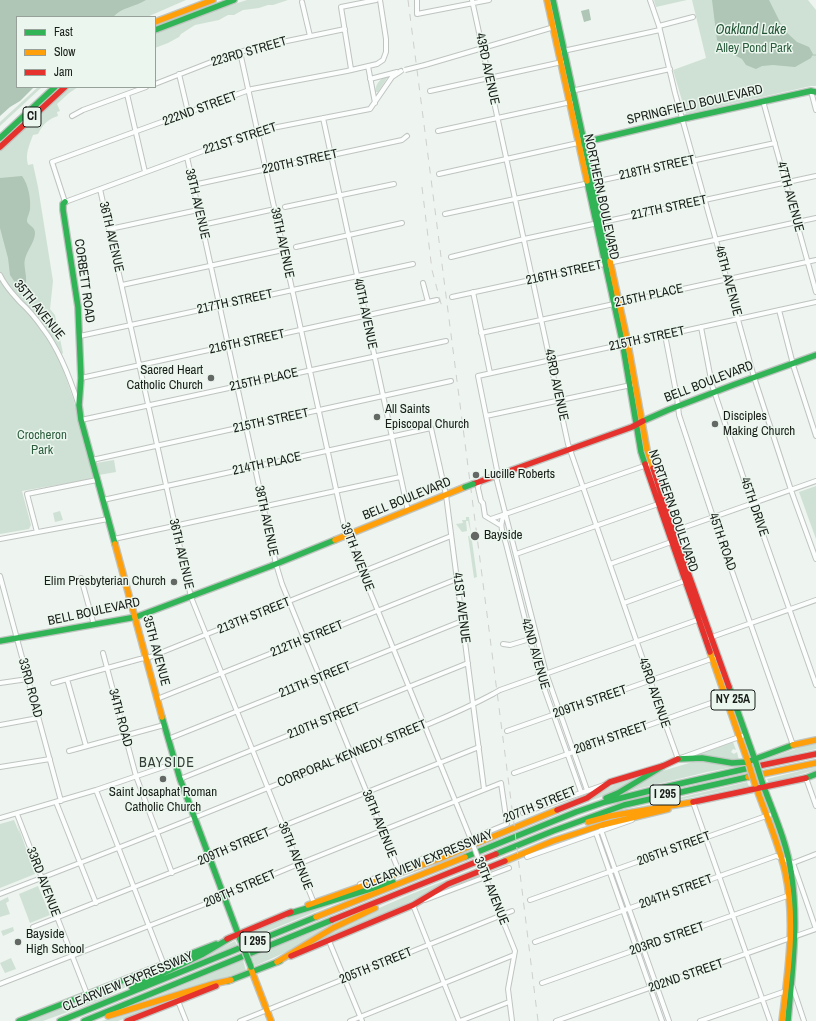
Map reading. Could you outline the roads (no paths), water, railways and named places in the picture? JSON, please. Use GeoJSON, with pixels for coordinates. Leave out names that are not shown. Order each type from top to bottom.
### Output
{"type":"FeatureCollection","features":[{"type":"Feature","properties":{"kind":"main road"},"geometry":{"type":"LineString","coordinates":[[156,22],[212,0]]}},
{"type":"Feature","properties":{"kind":"main road"},"geometry":{"type":"LineString","coordinates":[[156,30],[234,0]]}},
{"type":"Feature","properties":{"kind":"main road","name":"NORTHERN BOULEVARD"},"geometry":{"type":"LineString","coordinates":[[547,0],[556,27]]}},
{"type":"Feature","properties":{"kind":"main road","name":"NORTHERN BOULEVARD"},"geometry":{"type":"LineString","coordinates":[[552,0],[563,62],[617,303],[632,384],[642,452],[649,464]]}},
{"type":"Feature","properties":{"kind":"main road","name":"CI"},"geometry":{"type":"LineString","coordinates":[[0,138],[54,88]]}},
{"type":"Feature","properties":{"kind":"main road","name":"CI"},"geometry":{"type":"LineString","coordinates":[[0,147],[64,88]]}},
{"type":"Feature","properties":{"kind":"main road","name":"SPRINGFIELD BOULEVARD"},"geometry":{"type":"LineString","coordinates":[[581,142],[813,91]]}},
{"type":"Feature","properties":{"kind":"main road","name":"CORBETT ROAD"},"geometry":{"type":"LineString","coordinates":[[65,202],[62,210],[78,306],[81,378],[79,405]]}},
{"type":"Feature","properties":{"kind":"main road","name":"BELL BOULEVARD"},"geometry":{"type":"LineString","coordinates":[[0,641],[136,617],[347,536],[465,487],[570,450],[714,392],[816,355]]}},
{"type":"Feature","properties":{"kind":"main road","name":"35TH AVENUE"},"geometry":{"type":"LineString","coordinates":[[79,405],[81,420],[97,480],[175,763],[271,1021]]}},
{"type":"Feature","properties":{"kind":"main road","name":"NORTHERN BOULEVARD"},"geometry":{"type":"LineString","coordinates":[[638,423],[647,450],[649,464],[715,658],[726,698],[748,763],[774,814],[790,862],[788,872],[792,938],[792,984],[788,1021]]}},
{"type":"Feature","properties":{"kind":"main road","name":"NORTHERN BOULEVARD"},"geometry":{"type":"LineString","coordinates":[[715,658],[732,696],[755,761],[767,816],[781,859],[788,872]]}},
{"type":"Feature","properties":{"kind":"main road"},"geometry":{"type":"LineString","coordinates":[[610,782],[678,760],[702,758],[732,763],[748,763],[816,737]]}},
{"type":"Feature","properties":{"kind":"main road"},"geometry":{"type":"LineString","coordinates":[[793,745],[816,740]]}},
{"type":"Feature","properties":{"kind":"main road","name":"CLEARVIEW EXPRESSWAY"},"geometry":{"type":"LineString","coordinates":[[60,1021],[594,806],[643,792],[816,754]]}},
{"type":"Feature","properties":{"kind":"main road","name":"CLEARVIEW EXPRESSWAY"},"geometry":{"type":"LineString","coordinates":[[84,1021],[520,844],[624,805],[816,763]]}},
{"type":"Feature","properties":{"kind":"main road"},"geometry":{"type":"LineString","coordinates":[[537,828],[618,793],[663,766]]}},
{"type":"Feature","properties":{"kind":"main road"},"geometry":{"type":"LineString","coordinates":[[127,1021],[231,980],[251,969],[277,962],[329,941],[413,905],[448,884],[553,841],[602,825],[644,816],[693,802],[760,786],[816,775]]}},
{"type":"Feature","properties":{"kind":"main road","name":"207TH STREET"},"geometry":{"type":"LineString","coordinates":[[288,914],[340,892],[382,880],[419,867],[587,798],[610,782]]}},
{"type":"Feature","properties":{"kind":"main road"},"geometry":{"type":"LineString","coordinates":[[520,844],[610,816],[693,802]]}},
{"type":"Feature","properties":{"kind":"main road"},"geometry":{"type":"LineString","coordinates":[[19,1021],[230,938],[239,937],[288,914],[451,863]]}},
{"type":"Feature","properties":{"kind":"main road"},"geometry":{"type":"LineString","coordinates":[[277,962],[333,928],[462,868]]}},
{"type":"Feature","properties":{"kind":"main road","name":"NORTHERN BOULEVARD"},"geometry":{"type":"LineString","coordinates":[[782,1021],[795,917],[790,895]]}},
{"type":"Feature","properties":{"kind":"main road"},"geometry":{"type":"LineString","coordinates":[[84,1012],[152,977],[203,954],[230,938]]}},
{"type":"Feature","properties":{"kind":"main road"},"geometry":{"type":"LineString","coordinates":[[92,1021],[213,984],[231,980]]}},
{"type":"Feature","properties":{"kind":"street"},"geometry":{"type":"LineString","coordinates":[[376,0],[341,7],[352,69],[377,64],[383,60],[386,52],[386,39],[380,0]]}},
{"type":"Feature","properties":{"kind":"street"},"geometry":{"type":"LineString","coordinates":[[417,0],[417,14],[489,0]]}},
{"type":"Feature","properties":{"kind":"street","name":"46TH AVENUE"},"geometry":{"type":"LineString","coordinates":[[650,0],[659,28],[754,377],[816,559]]}},
{"type":"Feature","properties":{"kind":"street"},"geometry":{"type":"LineString","coordinates":[[302,2],[310,36]]}},
{"type":"Feature","properties":{"kind":"street","name":"43RD AVENUE"},"geometry":{"type":"LineString","coordinates":[[473,2],[497,119],[570,450],[678,760]]}},
{"type":"Feature","properties":{"kind":"street"},"geometry":{"type":"LineString","coordinates":[[561,51],[659,28],[693,17]]}},
{"type":"Feature","properties":{"kind":"street"},"geometry":{"type":"LineString","coordinates":[[370,79],[425,65],[556,27]]}},
{"type":"Feature","properties":{"kind":"street","name":"223RD STREET"},"geometry":{"type":"LineString","coordinates":[[156,84],[223,57],[240,52],[345,29]]}},
{"type":"Feature","properties":{"kind":"street","name":"39TH AVENUE"},"geometry":{"type":"LineString","coordinates":[[240,52],[347,536],[515,951],[508,989],[512,1021]]}},
{"type":"Feature","properties":{"kind":"street"},"geometry":{"type":"LineString","coordinates":[[430,91],[563,62]]}},
{"type":"Feature","properties":{"kind":"street"},"geometry":{"type":"LineString","coordinates":[[368,66],[375,104]]}},
{"type":"Feature","properties":{"kind":"street"},"geometry":{"type":"LineString","coordinates":[[570,91],[670,68]]}},
{"type":"Feature","properties":{"kind":"street","name":"222ND STREET"},"geometry":{"type":"LineString","coordinates":[[52,162],[135,133],[249,90],[352,69]]}},
{"type":"Feature","properties":{"kind":"street"},"geometry":{"type":"LineString","coordinates":[[375,104],[392,77],[403,71]]}},
{"type":"Feature","properties":{"kind":"street"},"geometry":{"type":"LineString","coordinates":[[179,74],[188,112]]}},
{"type":"Feature","properties":{"kind":"street"},"geometry":{"type":"LineString","coordinates":[[72,116],[91,107],[143,88]]}},
{"type":"Feature","properties":{"kind":"street"},"geometry":{"type":"LineString","coordinates":[[813,91],[816,110]]}},
{"type":"Feature","properties":{"kind":"street"},"geometry":{"type":"LineString","coordinates":[[127,94],[145,172]]}},
{"type":"Feature","properties":{"kind":"street","name":"47TH AVENUE"},"geometry":{"type":"LineString","coordinates":[[763,101],[816,292]]}},
{"type":"Feature","properties":{"kind":"street"},"geometry":{"type":"LineString","coordinates":[[438,131],[572,102]]}},
{"type":"Feature","properties":{"kind":"street","name":"221ST STREET"},"geometry":{"type":"LineString","coordinates":[[65,202],[257,131],[370,109],[375,104]]}},
{"type":"Feature","properties":{"kind":"street","name":"40TH AVENUE"},"geometry":{"type":"LineString","coordinates":[[323,118],[408,511]]}},
{"type":"Feature","properties":{"kind":"street","name":"220TH STREET"},"geometry":{"type":"LineString","coordinates":[[193,185],[402,140],[407,136]]}},
{"type":"Feature","properties":{"kind":"street"},"geometry":{"type":"LineString","coordinates":[[439,174],[581,142]]}},
{"type":"Feature","properties":{"kind":"street","name":"218TH STREET"},"geometry":{"type":"LineString","coordinates":[[445,214],[775,143]]}},
{"type":"Feature","properties":{"kind":"street","name":"38TH AVENUE"},"geometry":{"type":"LineString","coordinates":[[187,156],[276,564],[305,640],[398,869]]}},
{"type":"Feature","properties":{"kind":"street","name":"CORBETT ROAD"},"geometry":{"type":"LineString","coordinates":[[52,162],[65,202]]}},
{"type":"Feature","properties":{"kind":"street","name":"217TH STREET"},"geometry":{"type":"LineString","coordinates":[[451,257],[524,239],[816,176]]}},
{"type":"Feature","properties":{"kind":"street"},"geometry":{"type":"LineString","coordinates":[[285,207],[394,184]]}},
{"type":"Feature","properties":{"kind":"street","name":"36TH AVENUE"},"geometry":{"type":"LineString","coordinates":[[100,189],[191,597],[314,903]]}},
{"type":"Feature","properties":{"kind":"street"},"geometry":{"type":"LineString","coordinates":[[202,225],[274,209]]}},
{"type":"Feature","properties":{"kind":"street"},"geometry":{"type":"LineString","coordinates":[[110,229],[198,210]]}},
{"type":"Feature","properties":{"kind":"street","name":"216TH STREET"},"geometry":{"type":"LineString","coordinates":[[452,297],[816,218]]}},
{"type":"Feature","properties":{"kind":"street"},"geometry":{"type":"LineString","coordinates":[[296,247],[402,223]]}},
{"type":"Feature","properties":{"kind":"street"},"geometry":{"type":"LineString","coordinates":[[122,285],[283,250]]}},
{"type":"Feature","properties":{"kind":"street","name":"215TH PLACE"},"geometry":{"type":"LineString","coordinates":[[481,333],[816,260]]}},
{"type":"Feature","properties":{"kind":"street","name":"217TH STREET"},"geometry":{"type":"LineString","coordinates":[[80,336],[413,264]]}},
{"type":"Feature","properties":{"kind":"street","name":"35TH AVENUE"},"geometry":{"type":"LineString","coordinates":[[0,275],[3,283],[9,291],[21,302],[45,330],[58,353],[79,405]]}},
{"type":"Feature","properties":{"kind":"street"},"geometry":{"type":"LineString","coordinates":[[423,283],[428,302]]}},
{"type":"Feature","properties":{"kind":"street"},"geometry":{"type":"LineString","coordinates":[[473,292],[490,373]]}},
{"type":"Feature","properties":{"kind":"street","name":"216TH STREET"},"geometry":{"type":"LineString","coordinates":[[81,378],[437,300]]}},
{"type":"Feature","properties":{"kind":"street","name":"215TH STREET"},"geometry":{"type":"LineString","coordinates":[[478,376],[816,302]]}},
{"type":"Feature","properties":{"kind":"street"},"geometry":{"type":"LineString","coordinates":[[779,310],[793,363],[816,436]]}},
{"type":"Feature","properties":{"kind":"street","name":"45TH DRIVE"},"geometry":{"type":"LineString","coordinates":[[700,327],[714,392],[816,685]]}},
{"type":"Feature","properties":{"kind":"street","name":"45TH ROAD"},"geometry":{"type":"LineString","coordinates":[[665,335],[679,415],[793,745]]}},
{"type":"Feature","properties":{"kind":"street","name":"215TH PLACE"},"geometry":{"type":"LineString","coordinates":[[81,420],[446,341]]}},
{"type":"Feature","properties":{"kind":"street","name":"42ND AVENUE"},"geometry":{"type":"LineString","coordinates":[[478,376],[497,470],[497,481],[546,673],[587,790]]}},
{"type":"Feature","properties":{"kind":"street","name":"215TH STREET"},"geometry":{"type":"LineString","coordinates":[[92,460],[451,381]]}},
{"type":"Feature","properties":{"kind":"street"},"geometry":{"type":"LineString","coordinates":[[486,416],[632,384]]}},
{"type":"Feature","properties":{"kind":"street","name":"214TH PLACE"},"geometry":{"type":"LineString","coordinates":[[103,500],[431,428]]}},
{"type":"Feature","properties":{"kind":"street","name":"41ST AVENUE"},"geometry":{"type":"LineString","coordinates":[[431,428],[446,495],[484,789]]}},
{"type":"Feature","properties":{"kind":"street"},"geometry":{"type":"LineString","coordinates":[[491,519],[649,464]]}},
{"type":"Feature","properties":{"kind":"street"},"geometry":{"type":"LineString","coordinates":[[114,539],[400,477]]}},
{"type":"Feature","properties":{"kind":"street"},"geometry":{"type":"LineString","coordinates":[[37,532],[27,494],[97,480]]}},
{"type":"Feature","properties":{"kind":"street"},"geometry":{"type":"LineString","coordinates":[[671,532],[816,481]]}},
{"type":"Feature","properties":{"kind":"street"},"geometry":{"type":"LineString","coordinates":[[476,483],[481,501],[483,502],[485,516],[500,525],[505,514]]}},
{"type":"Feature","properties":{"kind":"street"},"geometry":{"type":"LineString","coordinates":[[516,554],[662,503]]}},
{"type":"Feature","properties":{"kind":"street"},"geometry":{"type":"LineString","coordinates":[[0,539],[108,518]]}},
{"type":"Feature","properties":{"kind":"street","name":"42ND AVENUE"},"geometry":{"type":"LineString","coordinates":[[500,525],[540,675],[581,792]]}},
{"type":"Feature","properties":{"kind":"street","name":"213TH STREET"},"geometry":{"type":"LineString","coordinates":[[53,683],[146,658],[290,602],[451,536]]}},
{"type":"Feature","properties":{"kind":"street"},"geometry":{"type":"LineString","coordinates":[[610,564],[674,541]]}},
{"type":"Feature","properties":{"kind":"street","name":"33RD ROAD"},"geometry":{"type":"LineString","coordinates":[[0,576],[50,758],[58,801],[96,903]]}},
{"type":"Feature","properties":{"kind":"street"},"geometry":{"type":"LineString","coordinates":[[81,578],[94,625]]}},
{"type":"Feature","properties":{"kind":"street","name":"212TH STREET"},"geometry":{"type":"LineString","coordinates":[[157,699],[457,579]]}},
{"type":"Feature","properties":{"kind":"street"},"geometry":{"type":"LineString","coordinates":[[624,603],[688,580]]}},
{"type":"Feature","properties":{"kind":"street"},"geometry":{"type":"LineString","coordinates":[[517,587],[524,585]]}},
{"type":"Feature","properties":{"kind":"street"},"geometry":{"type":"LineString","coordinates":[[0,596],[5,595]]}},
{"type":"Feature","properties":{"kind":"street"},"geometry":{"type":"LineString","coordinates":[[708,638],[816,600]]}},
{"type":"Feature","properties":{"kind":"street","name":"CORPORAL KENNEDY STREET"},"geometry":{"type":"LineString","coordinates":[[0,894],[195,818],[424,725],[473,705],[500,690],[701,618]]}},
{"type":"Feature","properties":{"kind":"street","name":"211TH STREET"},"geometry":{"type":"LineString","coordinates":[[168,740],[462,621]]}},
{"type":"Feature","properties":{"kind":"street"},"geometry":{"type":"LineString","coordinates":[[503,644],[510,645],[530,639]]}},
{"type":"Feature","properties":{"kind":"street","name":"34TH ROAD"},"geometry":{"type":"LineString","coordinates":[[103,653],[136,776],[172,873]]}},
{"type":"Feature","properties":{"kind":"street","name":"209TH STREET"},"geometry":{"type":"LineString","coordinates":[[507,731],[715,658]]}},
{"type":"Feature","properties":{"kind":"street","name":"210TH STREET"},"geometry":{"type":"LineString","coordinates":[[180,779],[468,663]]}},
{"type":"Feature","properties":{"kind":"street"},"geometry":{"type":"LineString","coordinates":[[0,683],[28,679]]}},
{"type":"Feature","properties":{"kind":"street"},"geometry":{"type":"LineString","coordinates":[[68,679],[86,746]]}},
{"type":"Feature","properties":{"kind":"street","name":"208TH STREET"},"geometry":{"type":"LineString","coordinates":[[514,773],[732,696]]}},
{"type":"Feature","properties":{"kind":"street"},"geometry":{"type":"LineString","coordinates":[[0,725],[38,718]]}},
{"type":"Feature","properties":{"kind":"street"},"geometry":{"type":"LineString","coordinates":[[69,751],[164,725]]}},
{"type":"Feature","properties":{"kind":"street"},"geometry":{"type":"LineString","coordinates":[[678,760],[746,735]]}},
{"type":"Feature","properties":{"kind":"street","name":"209TH STREET"},"geometry":{"type":"LineString","coordinates":[[33,927],[172,873],[478,747]]}},
{"type":"Feature","properties":{"kind":"street"},"geometry":{"type":"LineString","coordinates":[[0,767],[50,758]]}},
{"type":"Feature","properties":{"kind":"street"},"geometry":{"type":"LineString","coordinates":[[0,817],[17,814],[96,790],[175,763]]}},
{"type":"Feature","properties":{"kind":"street"},"geometry":{"type":"LineString","coordinates":[[806,778],[816,806]]}},
{"type":"Feature","properties":{"kind":"street"},"geometry":{"type":"LineString","coordinates":[[523,813],[610,782]]}},
{"type":"Feature","properties":{"kind":"street","name":"208TH STREET"},"geometry":{"type":"LineString","coordinates":[[0,984],[224,896],[382,830],[501,783],[507,824],[471,840]]}},
{"type":"Feature","properties":{"kind":"street"},"geometry":{"type":"LineString","coordinates":[[96,790],[164,965]]}},
{"type":"Feature","properties":{"kind":"street"},"geometry":{"type":"LineString","coordinates":[[693,802],[770,1021]]}},
{"type":"Feature","properties":{"kind":"street","name":"33RD AVENUE"},"geometry":{"type":"LineString","coordinates":[[17,814],[87,994]]}},
{"type":"Feature","properties":{"kind":"street","name":"205TH STREET"},"geometry":{"type":"LineString","coordinates":[[530,900],[774,814]]}},
{"type":"Feature","properties":{"kind":"street"},"geometry":{"type":"LineString","coordinates":[[527,857],[644,816]]}},
{"type":"Feature","properties":{"kind":"street"},"geometry":{"type":"LineString","coordinates":[[602,830],[642,948],[669,1021]]}},
{"type":"Feature","properties":{"kind":"street"},"geometry":{"type":"LineString","coordinates":[[596,833],[662,1021]]}},
{"type":"Feature","properties":{"kind":"street"},"geometry":{"type":"LineString","coordinates":[[340,892],[471,840]]}},
{"type":"Feature","properties":{"kind":"street"},"geometry":{"type":"LineString","coordinates":[[816,854],[790,862],[816,929]]}},
{"type":"Feature","properties":{"kind":"street","name":"204TH STREET"},"geometry":{"type":"LineString","coordinates":[[535,942],[776,856],[790,862]]}},
{"type":"Feature","properties":{"kind":"street"},"geometry":{"type":"LineString","coordinates":[[508,868],[413,905],[460,1021],[509,1002]]}},
{"type":"Feature","properties":{"kind":"street","name":"203RD STREET"},"geometry":{"type":"LineString","coordinates":[[542,983],[790,895]]}},
{"type":"Feature","properties":{"kind":"street","name":"205TH STREET"},"geometry":{"type":"LineString","coordinates":[[240,1021],[512,911]]}},
{"type":"Feature","properties":{"kind":"street","name":"202ND STREET"},"geometry":{"type":"LineString","coordinates":[[556,1021],[816,929]]}},
{"type":"Feature","properties":{"kind":"street"},"geometry":{"type":"LineString","coordinates":[[329,941],[361,1019]]}},
{"type":"Feature","properties":{"kind":"street"},"geometry":{"type":"LineString","coordinates":[[350,1021],[361,1019],[514,955]]}},
{"type":"Feature","properties":{"kind":"street"},"geometry":{"type":"LineString","coordinates":[[792,984],[804,1021]]}},
{"type":"Feature","properties":{"kind":"street"},"geometry":{"type":"LineString","coordinates":[[700,1021],[786,991]]}},
{"type":"Feature","properties":{"kind":"street"},"geometry":{"type":"LineString","coordinates":[[178,1001],[186,1021]]}},
{"type":"Feature","properties":{"kind":"water"},"geometry":{"type":"Polygon","coordinates":[[[0,0],[146,0],[120,11],[114,16],[16,16],[16,88],[33,88],[20,101],[0,116],[0,0]]]}},
{"type":"Feature","properties":{"kind":"water","name":"Oakland Lake"},"geometry":{"type":"Polygon","coordinates":[[[712,0],[769,0],[784,30],[797,42],[809,47],[813,54],[811,58],[795,67],[773,65],[762,66],[756,69],[746,65],[742,59],[727,51],[717,40],[712,0]]]}},
{"type":"Feature","properties":{"kind":"water"},"geometry":{"type":"Polygon","coordinates":[[[589,9],[591,20],[584,22],[581,11],[589,9]]]}},
{"type":"Feature","properties":{"kind":"water"},"geometry":{"type":"Polygon","coordinates":[[[22,176],[29,191],[30,200],[30,210],[27,221],[28,224],[34,229],[35,233],[34,240],[25,261],[26,283],[21,286],[16,284],[10,275],[8,258],[0,228],[0,178],[22,176]]]}},
{"type":"Feature","properties":{"kind":"railway"},"geometry":{"type":"LineString","coordinates":[[408,0],[538,1021]]}},
{"type":"Feature","properties":{"kind":"railway"},"geometry":{"type":"LineString","coordinates":[[422,187],[432,270],[443,311]]}},
{"type":"Feature","properties":{"kind":"place","name":"Sacred Heart Catholic Church"},"geometry":{"type":"Point","coordinates":[211,378]}},
{"type":"Feature","properties":{"kind":"place","name":"All Saints Episcopal Church"},"geometry":{"type":"Point","coordinates":[377,417]}},
{"type":"Feature","properties":{"kind":"place","name":"Disciples Making Church"},"geometry":{"type":"Point","coordinates":[715,424]}},
{"type":"Feature","properties":{"kind":"place","name":"Lucille Roberts"},"geometry":{"type":"Point","coordinates":[476,475]}},
{"type":"Feature","properties":{"kind":"place","name":"Bayside"},"geometry":{"type":"Point","coordinates":[475,536]}},
{"type":"Feature","properties":{"kind":"place","name":"Elim Presbyterian Church"},"geometry":{"type":"Point","coordinates":[174,582]}},
{"type":"Feature","properties":{"kind":"place","name":"Saint Josaphat Roman Catholic Church"},"geometry":{"type":"Point","coordinates":[163,779]}},
{"type":"Feature","properties":{"kind":"place","name":"Bayside High School"},"geometry":{"type":"Point","coordinates":[18,942]}},
{"type":"Feature","properties":{"kind":"district","name":"BAYSIDE"},"geometry":{"type":"Point","coordinates":[167,763]}},
{"type":"Feature","properties":{"kind":"park label","name":"Alley Pond Park"},"geometry":{"type":"Point","coordinates":[754,49]}},
{"type":"Feature","properties":{"kind":"park label","name":"Crocheron Park"},"geometry":{"type":"Point","coordinates":[42,444]}}]}
